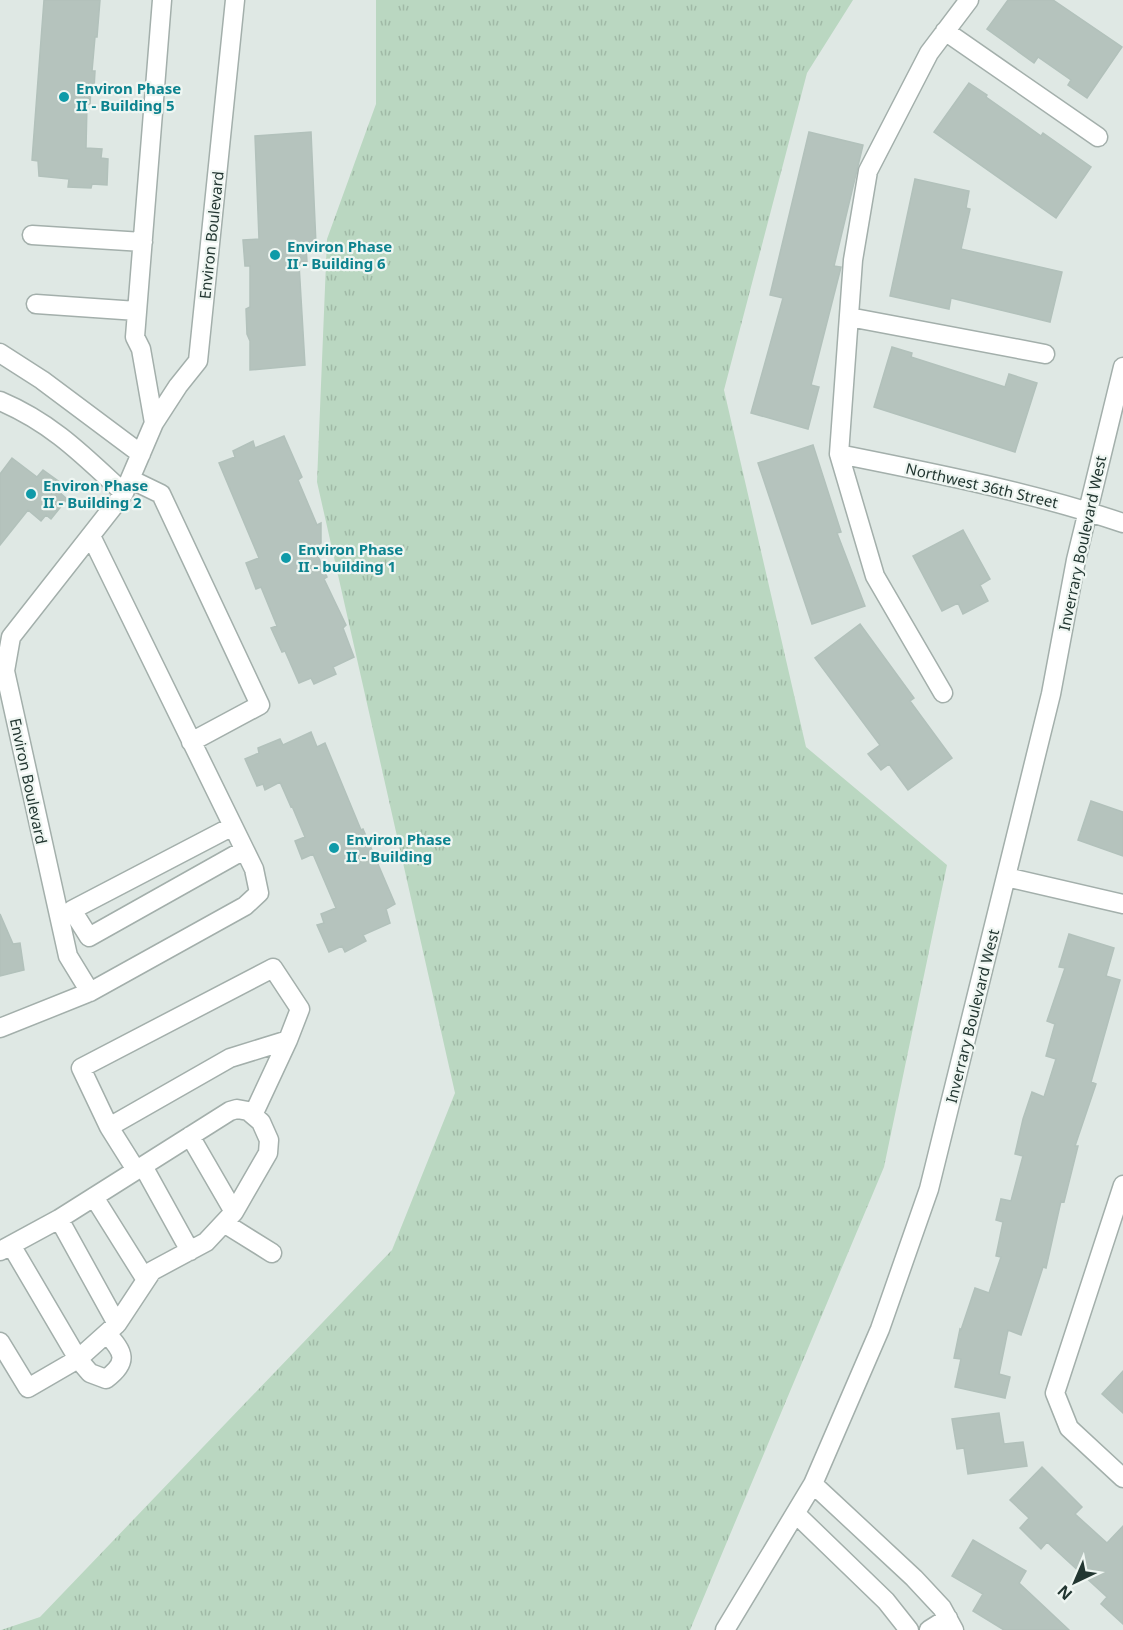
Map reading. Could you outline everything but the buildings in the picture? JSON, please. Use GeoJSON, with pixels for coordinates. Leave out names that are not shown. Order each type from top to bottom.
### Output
{"type":"FeatureCollection","features":[{"type":"Feature","properties":{"kind":"street"},"geometry":{"type":"LineString","coordinates":[[154,423],[141,349],[135,337],[162,0]]}},
{"type":"Feature","properties":{"kind":"street","name":"Environ Boulevard"},"geometry":{"type":"LineString","coordinates":[[90,992],[68,956],[6,703],[5,671],[11,637],[91,536],[127,486],[154,423],[178,386],[198,361],[235,0]]}},
{"type":"Feature","properties":{"kind":"street"},"geometry":{"type":"LineString","coordinates":[[943,693],[875,576],[839,454],[853,260],[868,171],[928,53],[969,0]]}},
{"type":"Feature","properties":{"kind":"street"},"geometry":{"type":"LineString","coordinates":[[945,31],[1098,137]]}},
{"type":"Feature","properties":{"kind":"street"},"geometry":{"type":"LineString","coordinates":[[33,236],[142,242]]}},
{"type":"Feature","properties":{"kind":"street"},"geometry":{"type":"LineString","coordinates":[[36,304],[137,311]]}},
{"type":"Feature","properties":{"kind":"street"},"geometry":{"type":"LineString","coordinates":[[849,317],[1045,354]]}},
{"type":"Feature","properties":{"kind":"street"},"geometry":{"type":"LineString","coordinates":[[0,353],[42,380],[141,454]]}},
{"type":"Feature","properties":{"kind":"street","name":"Inverrary Boulevard West"},"geometry":{"type":"LineString","coordinates":[[725,1630],[813,1484],[880,1329],[929,1189],[1051,694],[1087,511],[1123,367]]}},
{"type":"Feature","properties":{"kind":"street"},"geometry":{"type":"LineString","coordinates":[[0,401],[25,412],[127,486],[161,494],[260,705],[191,742]]}},
{"type":"Feature","properties":{"kind":"street","name":"Northwest 36th Street"},"geometry":{"type":"LineString","coordinates":[[839,454],[938,473],[1087,511],[1123,523]]}},
{"type":"Feature","properties":{"kind":"street"},"geometry":{"type":"LineString","coordinates":[[0,1028],[90,992],[245,906],[259,893],[254,869],[91,536]]}},
{"type":"Feature","properties":{"kind":"street"},"geometry":{"type":"LineString","coordinates":[[232,826],[72,910],[89,937],[244,850]]}},
{"type":"Feature","properties":{"kind":"street"},"geometry":{"type":"LineString","coordinates":[[1006,877],[1123,904]]}},
{"type":"Feature","properties":{"kind":"street"},"geometry":{"type":"LineString","coordinates":[[190,1251],[140,1168],[109,1127],[81,1068],[273,968],[300,1009],[254,1115]]}},
{"type":"Feature","properties":{"kind":"street"},"geometry":{"type":"LineString","coordinates":[[109,1127],[230,1058],[288,1040]]}},
{"type":"Feature","properties":{"kind":"street"},"geometry":{"type":"LineString","coordinates":[[0,1342],[28,1388],[78,1359],[112,1329],[152,1271],[206,1242],[229,1218],[268,1154],[269,1140],[266,1130],[254,1115],[243,1110],[230,1111],[59,1219],[5,1248],[78,1359],[90,1373],[106,1379],[118,1371],[122,1359],[121,1348],[112,1329],[59,1219]]}},
{"type":"Feature","properties":{"kind":"street"},"geometry":{"type":"LineString","coordinates":[[190,1136],[229,1218],[272,1252]]}},
{"type":"Feature","properties":{"kind":"street"},"geometry":{"type":"LineString","coordinates":[[1123,1185],[1055,1394],[1069,1428],[1123,1478]]}},
{"type":"Feature","properties":{"kind":"street"},"geometry":{"type":"LineString","coordinates":[[94,1197],[146,1280]]}},
{"type":"Feature","properties":{"kind":"street"},"geometry":{"type":"LineString","coordinates":[[813,1484],[914,1578],[942,1608],[951,1624],[929,1630]]}},
{"type":"Feature","properties":{"kind":"street"},"geometry":{"type":"LineString","coordinates":[[796,1514],[886,1601],[909,1630]]}},
{"type":"Feature","properties":{"kind":"green space"},"geometry":{"type":"Polygon","coordinates":[[[376,0],[853,0],[807,73],[724,390],[806,747],[947,865],[884,1167],[690,1630],[1,1630],[40,1617],[392,1250],[455,1093],[317,482],[327,239],[376,104],[376,0]]]}},
{"type":"Feature","properties":{"kind":"place","name":"Environ Phase II - Building 5"},"geometry":{"type":"Point","coordinates":[64,97]}},
{"type":"Feature","properties":{"kind":"place","name":"Environ Phase II - Building 6"},"geometry":{"type":"Point","coordinates":[275,255]}},
{"type":"Feature","properties":{"kind":"place","name":"Environ Phase II - Building 2"},"geometry":{"type":"Point","coordinates":[31,494]}},
{"type":"Feature","properties":{"kind":"place","name":"Environ Phase II - building 1"},"geometry":{"type":"Point","coordinates":[286,558]}},
{"type":"Feature","properties":{"kind":"place","name":"Environ Phase II - Building"},"geometry":{"type":"Point","coordinates":[334,848]}}]}
